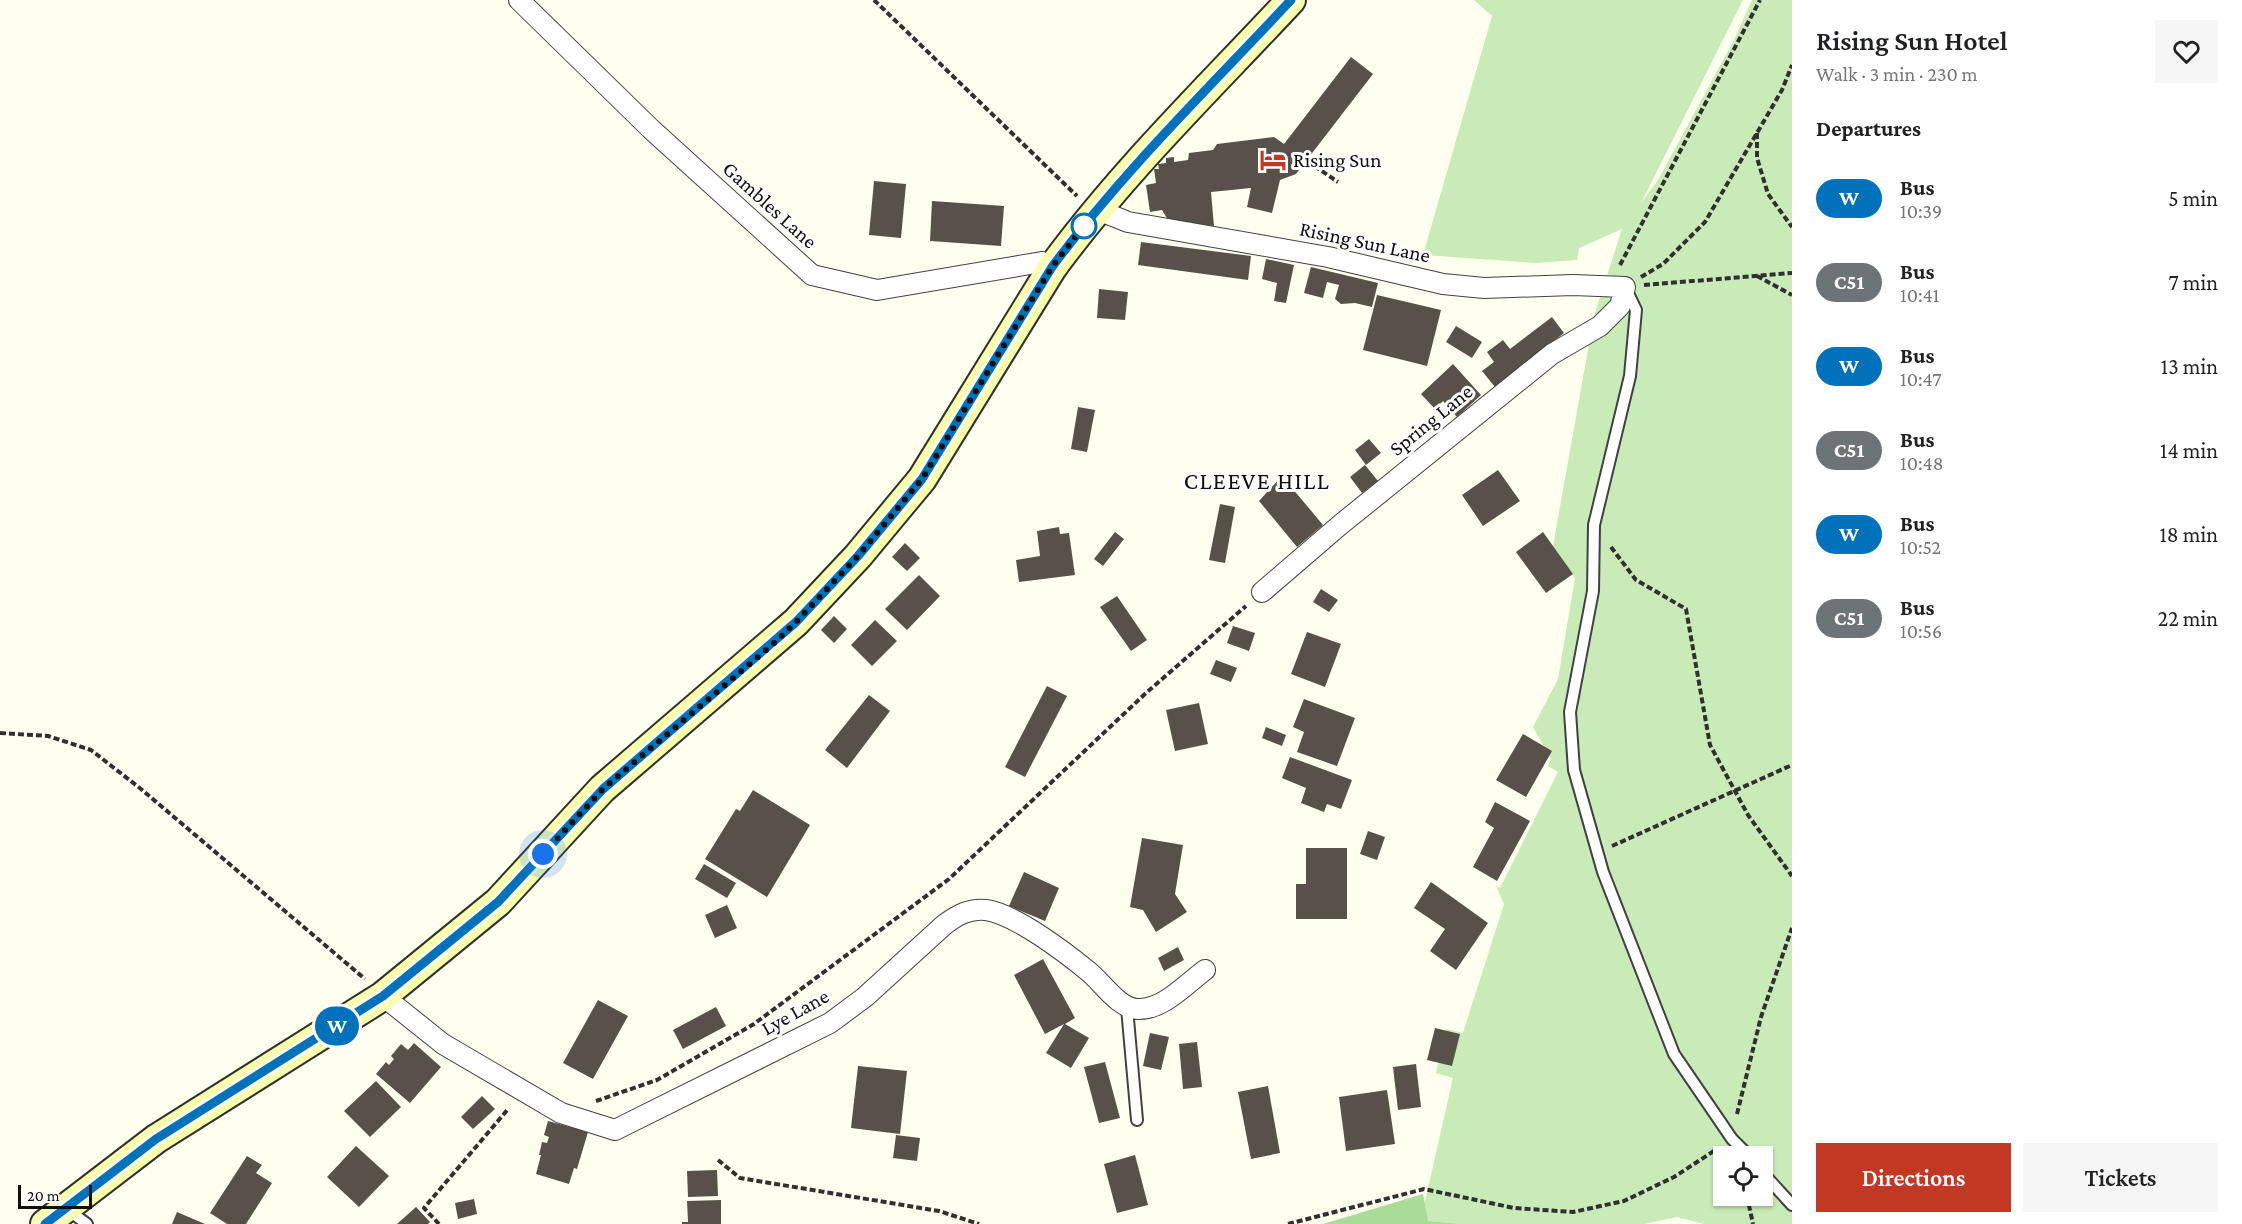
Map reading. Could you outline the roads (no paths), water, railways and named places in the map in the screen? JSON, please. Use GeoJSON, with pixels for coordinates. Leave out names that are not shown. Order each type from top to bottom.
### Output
{"type":"FeatureCollection","features":[{"type":"Feature","properties":{"kind":"main road"},"geometry":{"type":"LineString","coordinates":[[66,1218],[156,1139],[383,996],[498,902],[603,789],[796,622],[858,556],[922,479],[1052,267],[1146,155],[1291,0]]}},
{"type":"Feature","properties":{"kind":"street","name":"Gambles Lane"},"geometry":{"type":"LineString","coordinates":[[519,0],[652,130],[812,275],[877,290],[1042,262],[1052,267]]}},
{"type":"Feature","properties":{"kind":"street","name":"Rising Sun Lane"},"geometry":{"type":"LineString","coordinates":[[1098,210],[1128,222],[1328,257],[1443,284],[1484,288],[1617,286]]}},
{"type":"Feature","properties":{"kind":"street","name":"Spring Lane"},"geometry":{"type":"LineString","coordinates":[[1262,592],[1340,525],[1552,354],[1600,326],[1620,306],[1617,286]]}},
{"type":"Feature","properties":{"kind":"street","name":"Lye Lane"},"geometry":{"type":"LineString","coordinates":[[383,996],[443,1044],[561,1113],[615,1130],[830,1023],[866,997],[944,925],[966,912],[979,910],[994,912],[1043,938],[1088,971],[1127,1008]]}},
{"type":"Feature","properties":{"kind":"street"},"geometry":{"type":"LineString","coordinates":[[1127,1008],[1141,1010],[1166,1000],[1204,970]]}},
{"type":"Feature","properties":{"kind":"lane"},"geometry":{"type":"LineString","coordinates":[[1617,286],[1636,310],[1630,375],[1594,525],[1593,591],[1570,712],[1574,770],[1603,872],[1674,1053],[1740,1146]]}},
{"type":"Feature","properties":{"kind":"lane"},"geometry":{"type":"LineString","coordinates":[[1127,1008],[1137,1120]]}},
{"type":"Feature","properties":{"kind":"lane"},"geometry":{"type":"LineString","coordinates":[[1773,1184],[1792,1204]]}},
{"type":"Feature","properties":{"kind":"place","name":"Rising Sun"},"geometry":{"type":"Point","coordinates":[1273,160]}},
{"type":"Feature","properties":{"kind":"district","name":"CLEEVE HILL"},"geometry":{"type":"Point","coordinates":[1257,481]}}]}
